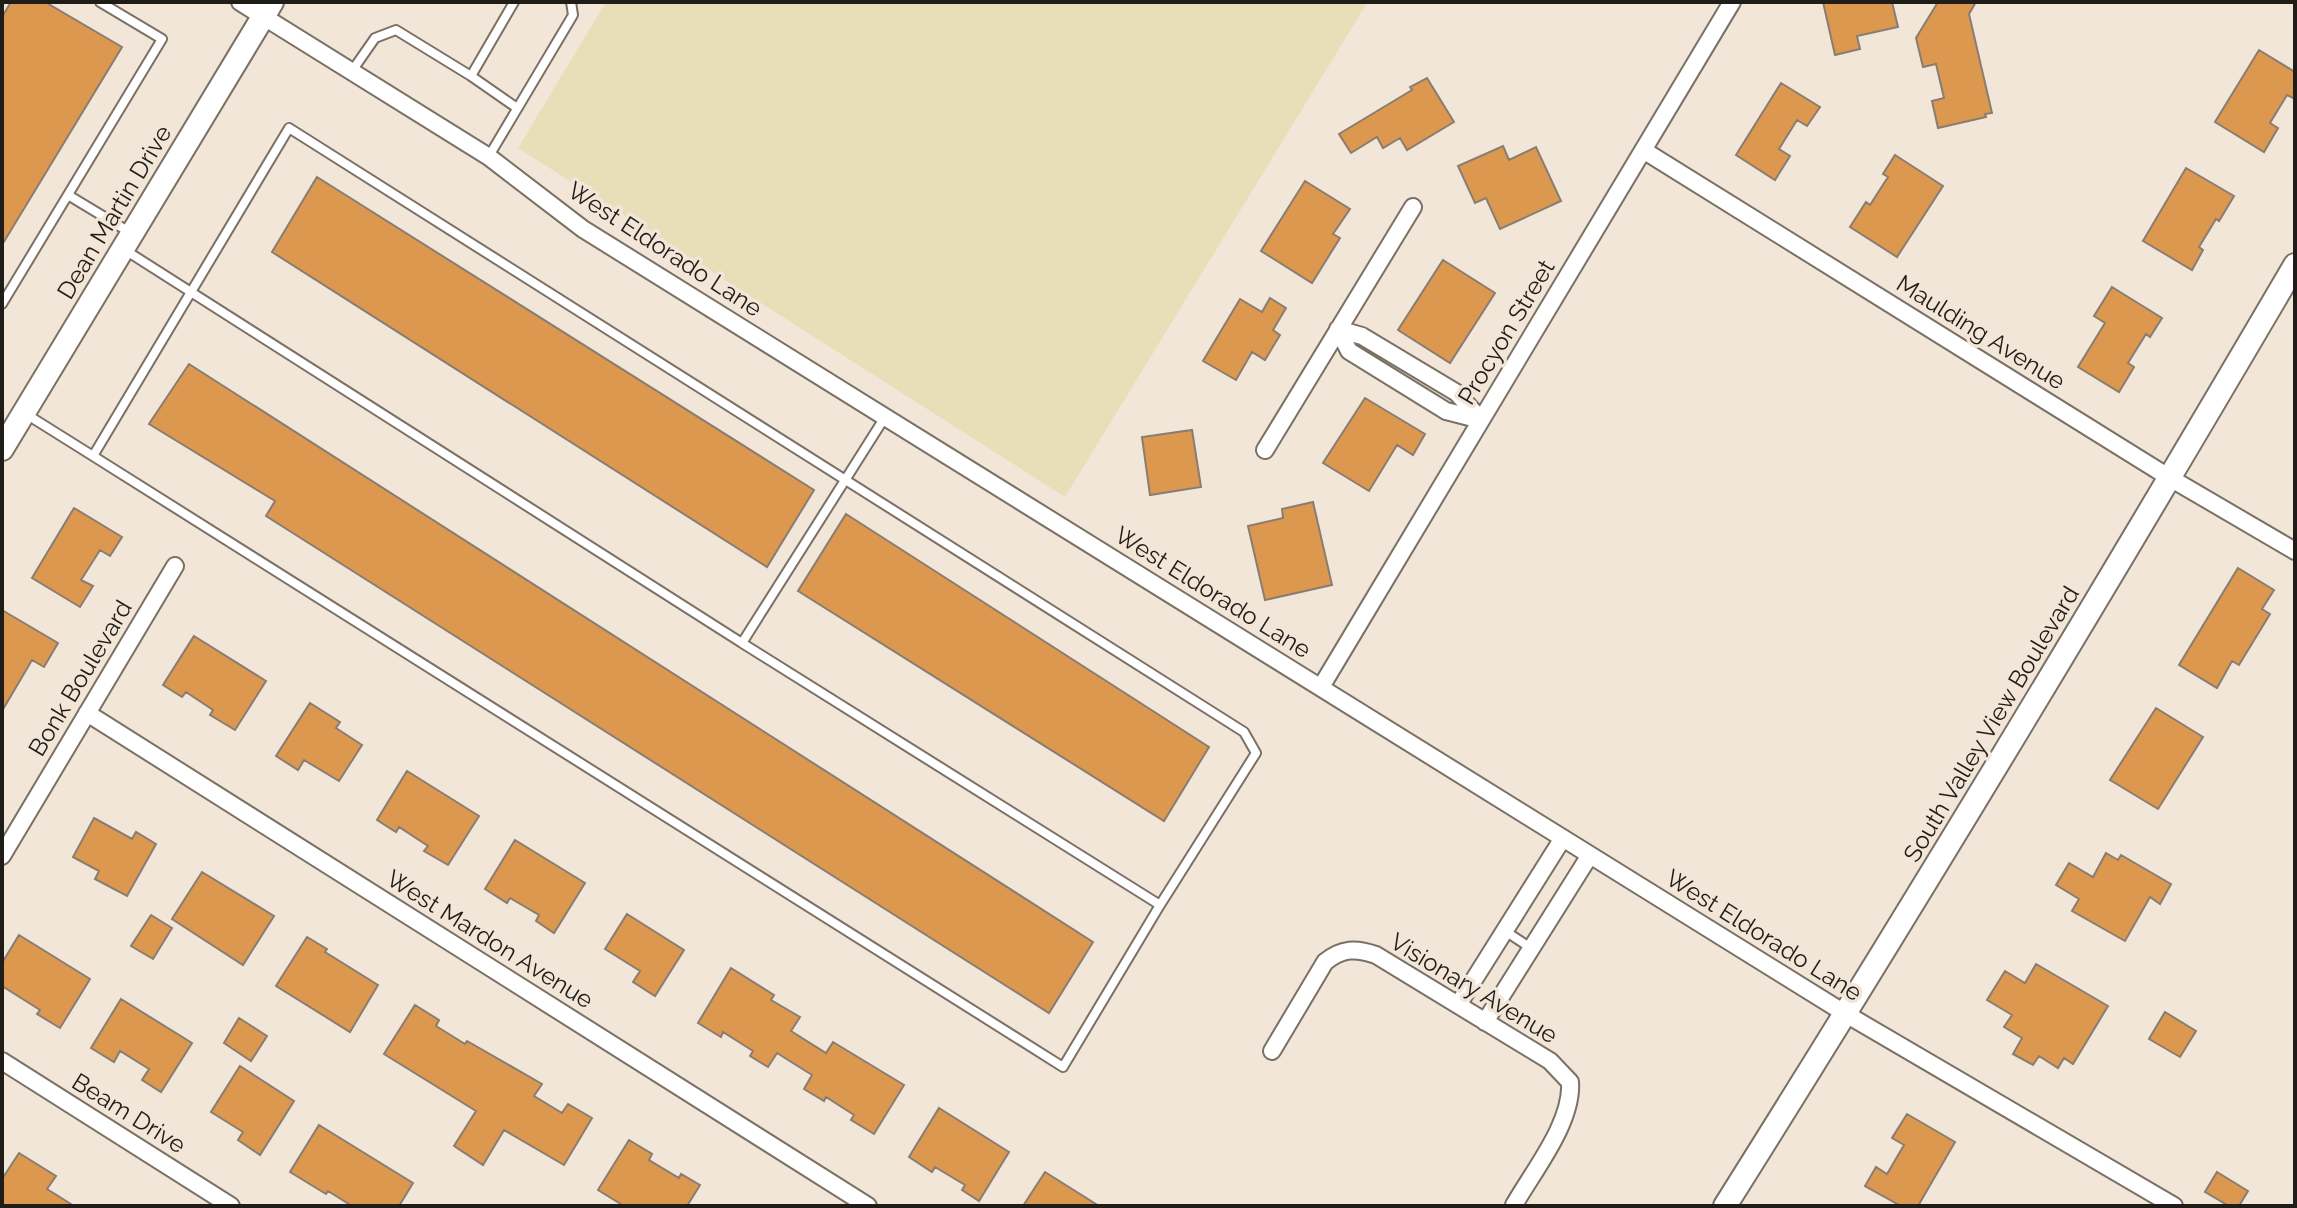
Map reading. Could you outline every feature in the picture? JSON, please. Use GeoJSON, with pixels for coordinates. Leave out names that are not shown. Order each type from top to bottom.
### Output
{"type":"FeatureCollection","features":[{"type":"Feature","properties":{"kind":"main road","name":"Dean Martin Drive"},"geometry":{"type":"LineString","coordinates":[[2,449],[267,9]]}},
{"type":"Feature","properties":{"kind":"main road","name":"South Valley View Boulevard"},"geometry":{"type":"LineString","coordinates":[[1725,1206],[1846,1014],[2295,265]]}},
{"type":"Feature","properties":{"kind":"street","name":"West Eldorado Lane"},"geometry":{"type":"LineString","coordinates":[[240,2],[267,9],[352,71],[489,157],[583,229],[1846,1014],[2174,1206]]}},
{"type":"Feature","properties":{"kind":"street","name":"Procyon Street"},"geometry":{"type":"LineString","coordinates":[[1321,687],[1732,2]]}},
{"type":"Feature","properties":{"kind":"street","name":"Maulding Avenue"},"geometry":{"type":"LineString","coordinates":[[1643,150],[2170,478],[2295,551]]}},
{"type":"Feature","properties":{"kind":"street"},"geometry":{"type":"LineString","coordinates":[[1265,450],[1413,207]]}},
{"type":"Feature","properties":{"kind":"street"},"geometry":{"type":"LineString","coordinates":[[1338,329],[1349,351],[1446,411],[1481,420]]}},
{"type":"Feature","properties":{"kind":"street","name":"Bonk Boulevard"},"geometry":{"type":"LineString","coordinates":[[2,856],[175,566]]}},
{"type":"Feature","properties":{"kind":"street","name":"West Mardon Avenue"},"geometry":{"type":"LineString","coordinates":[[87,713],[868,1206]]}},
{"type":"Feature","properties":{"kind":"street"},"geometry":{"type":"LineString","coordinates":[[1458,1005],[1563,838]]}},
{"type":"Feature","properties":{"kind":"street"},"geometry":{"type":"LineString","coordinates":[[1485,1022],[1590,855]]}},
{"type":"Feature","properties":{"kind":"street","name":"Visionary Avenue"},"geometry":{"type":"LineString","coordinates":[[1272,1051],[1325,962],[1346,950],[1361,950],[1376,955],[1550,1061],[1570,1082],[1571,1098],[1566,1115],[1514,1205]]}},
{"type":"Feature","properties":{"kind":"street","name":"Beam Drive"},"geometry":{"type":"LineString","coordinates":[[2,1061],[231,1206]]}},
{"type":"Feature","properties":{"kind":"lane"},"geometry":{"type":"LineString","coordinates":[[2,304],[162,39],[100,2]]}},
{"type":"Feature","properties":{"kind":"lane"},"geometry":{"type":"LineString","coordinates":[[471,76],[514,2]]}},
{"type":"Feature","properties":{"kind":"lane"},"geometry":{"type":"LineString","coordinates":[[489,157],[573,15],[571,2]]}},
{"type":"Feature","properties":{"kind":"lane"},"geometry":{"type":"LineString","coordinates":[[352,71],[375,38],[396,30],[517,108]]}},
{"type":"Feature","properties":{"kind":"lane"},"geometry":{"type":"LineString","coordinates":[[23,412],[1063,1067],[1256,753],[1244,732],[289,128],[93,456]]}},
{"type":"Feature","properties":{"kind":"lane"},"geometry":{"type":"LineString","coordinates":[[68,195],[192,291],[742,643],[1160,905]]}},
{"type":"Feature","properties":{"kind":"lane"},"geometry":{"type":"LineString","coordinates":[[742,643],[885,417]]}},
{"type":"Feature","properties":{"kind":"lane"},"geometry":{"type":"LineString","coordinates":[[1505,931],[1531,948]]}},
{"type":"Feature","properties":{"kind":"sand"},"geometry":{"type":"Polygon","coordinates":[[[606,2],[1367,3],[1065,497],[518,148],[606,2]]]}},
{"type":"Feature","properties":{"kind":"building"},"geometry":{"type":"Polygon","coordinates":[[[11,2],[45,2],[122,47],[2,245],[2,17],[11,2]]]}},
{"type":"Feature","properties":{"kind":"building"},"geometry":{"type":"Polygon","coordinates":[[[1823,2],[1892,2],[1898,27],[1857,36],[1860,49],[1835,55],[1823,2]]]}},
{"type":"Feature","properties":{"kind":"building"},"geometry":{"type":"Polygon","coordinates":[[[1938,2],[1976,2],[1969,14],[1992,113],[1938,128],[1932,101],[1944,98],[1936,64],[1923,67],[1916,38],[1938,2]]]}},
{"type":"Feature","properties":{"kind":"building"},"geometry":{"type":"Polygon","coordinates":[[[2259,50],[2295,72],[2295,99],[2287,95],[2270,123],[2278,128],[2264,152],[2215,122],[2259,50]]]}},
{"type":"Feature","properties":{"kind":"building"},"geometry":{"type":"Polygon","coordinates":[[[1427,78],[1454,122],[1407,150],[1400,138],[1383,148],[1377,137],[1351,153],[1339,134],[1427,78]]]}},
{"type":"Feature","properties":{"kind":"building"},"geometry":{"type":"Polygon","coordinates":[[[1781,83],[1820,107],[1807,126],[1797,120],[1779,149],[1790,156],[1775,180],[1736,155],[1781,83]]]}},
{"type":"Feature","properties":{"kind":"building"},"geometry":{"type":"Polygon","coordinates":[[[1503,146],[1509,160],[1536,147],[1561,201],[1500,229],[1486,198],[1475,203],[1458,166],[1503,146]]]}},
{"type":"Feature","properties":{"kind":"building"},"geometry":{"type":"Polygon","coordinates":[[[1895,155],[1943,186],[1897,257],[1850,227],[1866,202],[1870,205],[1888,177],[1883,174],[1895,155]]]}},
{"type":"Feature","properties":{"kind":"building"},"geometry":{"type":"Polygon","coordinates":[[[2186,168],[2234,196],[2199,247],[2203,250],[2192,270],[2143,241],[2186,168]]]}},
{"type":"Feature","properties":{"kind":"building"},"geometry":{"type":"Polygon","coordinates":[[[317,177],[814,490],[767,567],[272,252],[317,177]]]}},
{"type":"Feature","properties":{"kind":"building"},"geometry":{"type":"Polygon","coordinates":[[[1305,181],[1350,209],[1333,234],[1340,238],[1312,283],[1261,251],[1305,181]]]}},
{"type":"Feature","properties":{"kind":"building"},"geometry":{"type":"Polygon","coordinates":[[[1443,260],[1495,293],[1450,363],[1398,330],[1443,260]]]}},
{"type":"Feature","properties":{"kind":"building"},"geometry":{"type":"Polygon","coordinates":[[[2112,287],[2162,318],[2150,337],[2146,334],[2128,363],[2134,367],[2119,392],[2078,367],[2105,323],[2094,316],[2112,287]]]}},
{"type":"Feature","properties":{"kind":"building"},"geometry":{"type":"Polygon","coordinates":[[[1270,298],[1286,308],[1273,330],[1280,335],[1265,360],[1252,352],[1236,380],[1203,361],[1240,299],[1262,312],[1270,298]]]}},
{"type":"Feature","properties":{"kind":"building"},"geometry":{"type":"Polygon","coordinates":[[[189,364],[1093,942],[1049,1013],[266,516],[275,501],[149,424],[189,364]]]}},
{"type":"Feature","properties":{"kind":"building"},"geometry":{"type":"Polygon","coordinates":[[[1365,398],[1425,434],[1413,455],[1397,445],[1369,491],[1323,463],[1365,398]]]}},
{"type":"Feature","properties":{"kind":"building"},"geometry":{"type":"Polygon","coordinates":[[[1192,430],[1201,487],[1150,495],[1142,437],[1192,430]]]}},
{"type":"Feature","properties":{"kind":"building"},"geometry":{"type":"Polygon","coordinates":[[[1313,502],[1332,585],[1265,600],[1248,526],[1283,518],[1282,509],[1313,502]]]}},
{"type":"Feature","properties":{"kind":"building"},"geometry":{"type":"Polygon","coordinates":[[[74,508],[122,537],[110,556],[100,550],[81,580],[93,586],[80,607],[32,578],[74,508]]]}},
{"type":"Feature","properties":{"kind":"building"},"geometry":{"type":"Polygon","coordinates":[[[846,514],[1209,747],[1164,821],[798,591],[846,514]]]}},
{"type":"Feature","properties":{"kind":"building"},"geometry":{"type":"Polygon","coordinates":[[[2238,568],[2274,590],[2262,609],[2270,614],[2239,665],[2232,661],[2217,688],[2179,665],[2238,568]]]}},
{"type":"Feature","properties":{"kind":"building"},"geometry":{"type":"Polygon","coordinates":[[[2,610],[58,643],[44,667],[32,660],[2,711],[2,610]]]}},
{"type":"Feature","properties":{"kind":"building"},"geometry":{"type":"Polygon","coordinates":[[[194,636],[266,681],[235,730],[210,715],[213,710],[186,692],[182,697],[163,685],[194,636]]]}},
{"type":"Feature","properties":{"kind":"building"},"geometry":{"type":"Polygon","coordinates":[[[310,703],[340,722],[336,728],[362,745],[339,781],[304,760],[298,770],[276,756],[310,703]]]}},
{"type":"Feature","properties":{"kind":"building"},"geometry":{"type":"Polygon","coordinates":[[[2156,708],[2203,737],[2158,809],[2110,780],[2156,708]]]}},
{"type":"Feature","properties":{"kind":"building"},"geometry":{"type":"Polygon","coordinates":[[[407,771],[479,816],[448,865],[424,851],[428,846],[399,827],[396,832],[377,820],[407,771]]]}},
{"type":"Feature","properties":{"kind":"building"},"geometry":{"type":"Polygon","coordinates":[[[94,818],[132,839],[136,832],[156,844],[127,896],[95,879],[99,871],[73,857],[94,818]]]}},
{"type":"Feature","properties":{"kind":"building"},"geometry":{"type":"Polygon","coordinates":[[[515,840],[585,883],[554,933],[536,921],[539,915],[510,898],[507,903],[485,889],[515,840]]]}},
{"type":"Feature","properties":{"kind":"building"},"geometry":{"type":"Polygon","coordinates":[[[2106,853],[2118,860],[2121,855],[2171,884],[2160,904],[2150,897],[2125,941],[2072,911],[2079,899],[2056,885],[2069,863],[2093,877],[2106,853]]]}},
{"type":"Feature","properties":{"kind":"building"},"geometry":{"type":"Polygon","coordinates":[[[202,872],[274,916],[243,965],[172,919],[202,872]]]}},
{"type":"Feature","properties":{"kind":"building"},"geometry":{"type":"Polygon","coordinates":[[[627,914],[684,950],[655,996],[633,982],[640,971],[605,949],[627,914]]]}},
{"type":"Feature","properties":{"kind":"building"},"geometry":{"type":"Polygon","coordinates":[[[151,915],[172,928],[153,959],[131,946],[151,915]]]}},
{"type":"Feature","properties":{"kind":"building"},"geometry":{"type":"Polygon","coordinates":[[[19,935],[90,979],[60,1028],[37,1014],[40,1010],[2,986],[2,963],[19,935]]]}},
{"type":"Feature","properties":{"kind":"building"},"geometry":{"type":"Polygon","coordinates":[[[307,937],[378,985],[350,1032],[276,986],[307,937]]]}},
{"type":"Feature","properties":{"kind":"building"},"geometry":{"type":"Polygon","coordinates":[[[2036,964],[2108,1006],[2073,1064],[2064,1058],[2058,1068],[2039,1056],[2033,1065],[2013,1054],[2022,1038],[2004,1027],[2012,1015],[1987,1000],[2005,971],[2025,983],[2036,964]]]}},
{"type":"Feature","properties":{"kind":"building"},"geometry":{"type":"Polygon","coordinates":[[[731,968],[774,995],[771,1000],[800,1017],[791,1031],[826,1053],[833,1042],[904,1085],[874,1134],[851,1120],[854,1115],[826,1097],[824,1101],[804,1089],[812,1075],[777,1053],[768,1067],[750,1056],[753,1051],[723,1032],[721,1037],[698,1023],[731,968]]]}},
{"type":"Feature","properties":{"kind":"building"},"geometry":{"type":"Polygon","coordinates":[[[121,999],[192,1043],[161,1092],[142,1080],[149,1069],[120,1051],[114,1062],[91,1048],[121,999]]]}},
{"type":"Feature","properties":{"kind":"building"},"geometry":{"type":"Polygon","coordinates":[[[415,1005],[439,1020],[436,1026],[542,1084],[534,1096],[562,1113],[568,1104],[592,1118],[564,1165],[504,1130],[483,1165],[454,1146],[476,1111],[384,1054],[415,1005]]]}},
{"type":"Feature","properties":{"kind":"building"},"geometry":{"type":"Polygon","coordinates":[[[2165,1012],[2196,1031],[2180,1057],[2149,1039],[2165,1012]]]}},
{"type":"Feature","properties":{"kind":"building"},"geometry":{"type":"Polygon","coordinates":[[[239,1018],[267,1036],[251,1061],[224,1043],[239,1018]]]}},
{"type":"Feature","properties":{"kind":"building"},"geometry":{"type":"Polygon","coordinates":[[[240,1066],[294,1101],[260,1155],[238,1140],[243,1132],[211,1112],[240,1066]]]}},
{"type":"Feature","properties":{"kind":"building"},"geometry":{"type":"Polygon","coordinates":[[[939,1108],[1009,1152],[979,1201],[962,1190],[965,1185],[935,1167],[932,1172],[909,1157],[939,1108]]]}},
{"type":"Feature","properties":{"kind":"building"},"geometry":{"type":"Polygon","coordinates":[[[1907,1114],[1955,1142],[1918,1206],[1901,1206],[1865,1186],[1876,1167],[1887,1174],[1904,1145],[1892,1138],[1907,1114]]]}},
{"type":"Feature","properties":{"kind":"building"},"geometry":{"type":"Polygon","coordinates":[[[319,1125],[413,1183],[399,1206],[352,1206],[290,1172],[319,1125]]]}},
{"type":"Feature","properties":{"kind":"building"},"geometry":{"type":"Polygon","coordinates":[[[629,1140],[652,1154],[649,1160],[679,1178],[681,1174],[700,1185],[687,1206],[624,1206],[598,1190],[629,1140]]]}},
{"type":"Feature","properties":{"kind":"building"},"geometry":{"type":"Polygon","coordinates":[[[19,1153],[56,1176],[47,1189],[74,1206],[2,1206],[2,1179],[19,1153]]]}},
{"type":"Feature","properties":{"kind":"building"},"geometry":{"type":"Polygon","coordinates":[[[1045,1172],[1099,1206],[1023,1206],[1045,1172]]]}},
{"type":"Feature","properties":{"kind":"building"},"geometry":{"type":"Polygon","coordinates":[[[2217,1172],[2248,1191],[2239,1206],[2229,1206],[2205,1192],[2217,1172]]]}}]}
